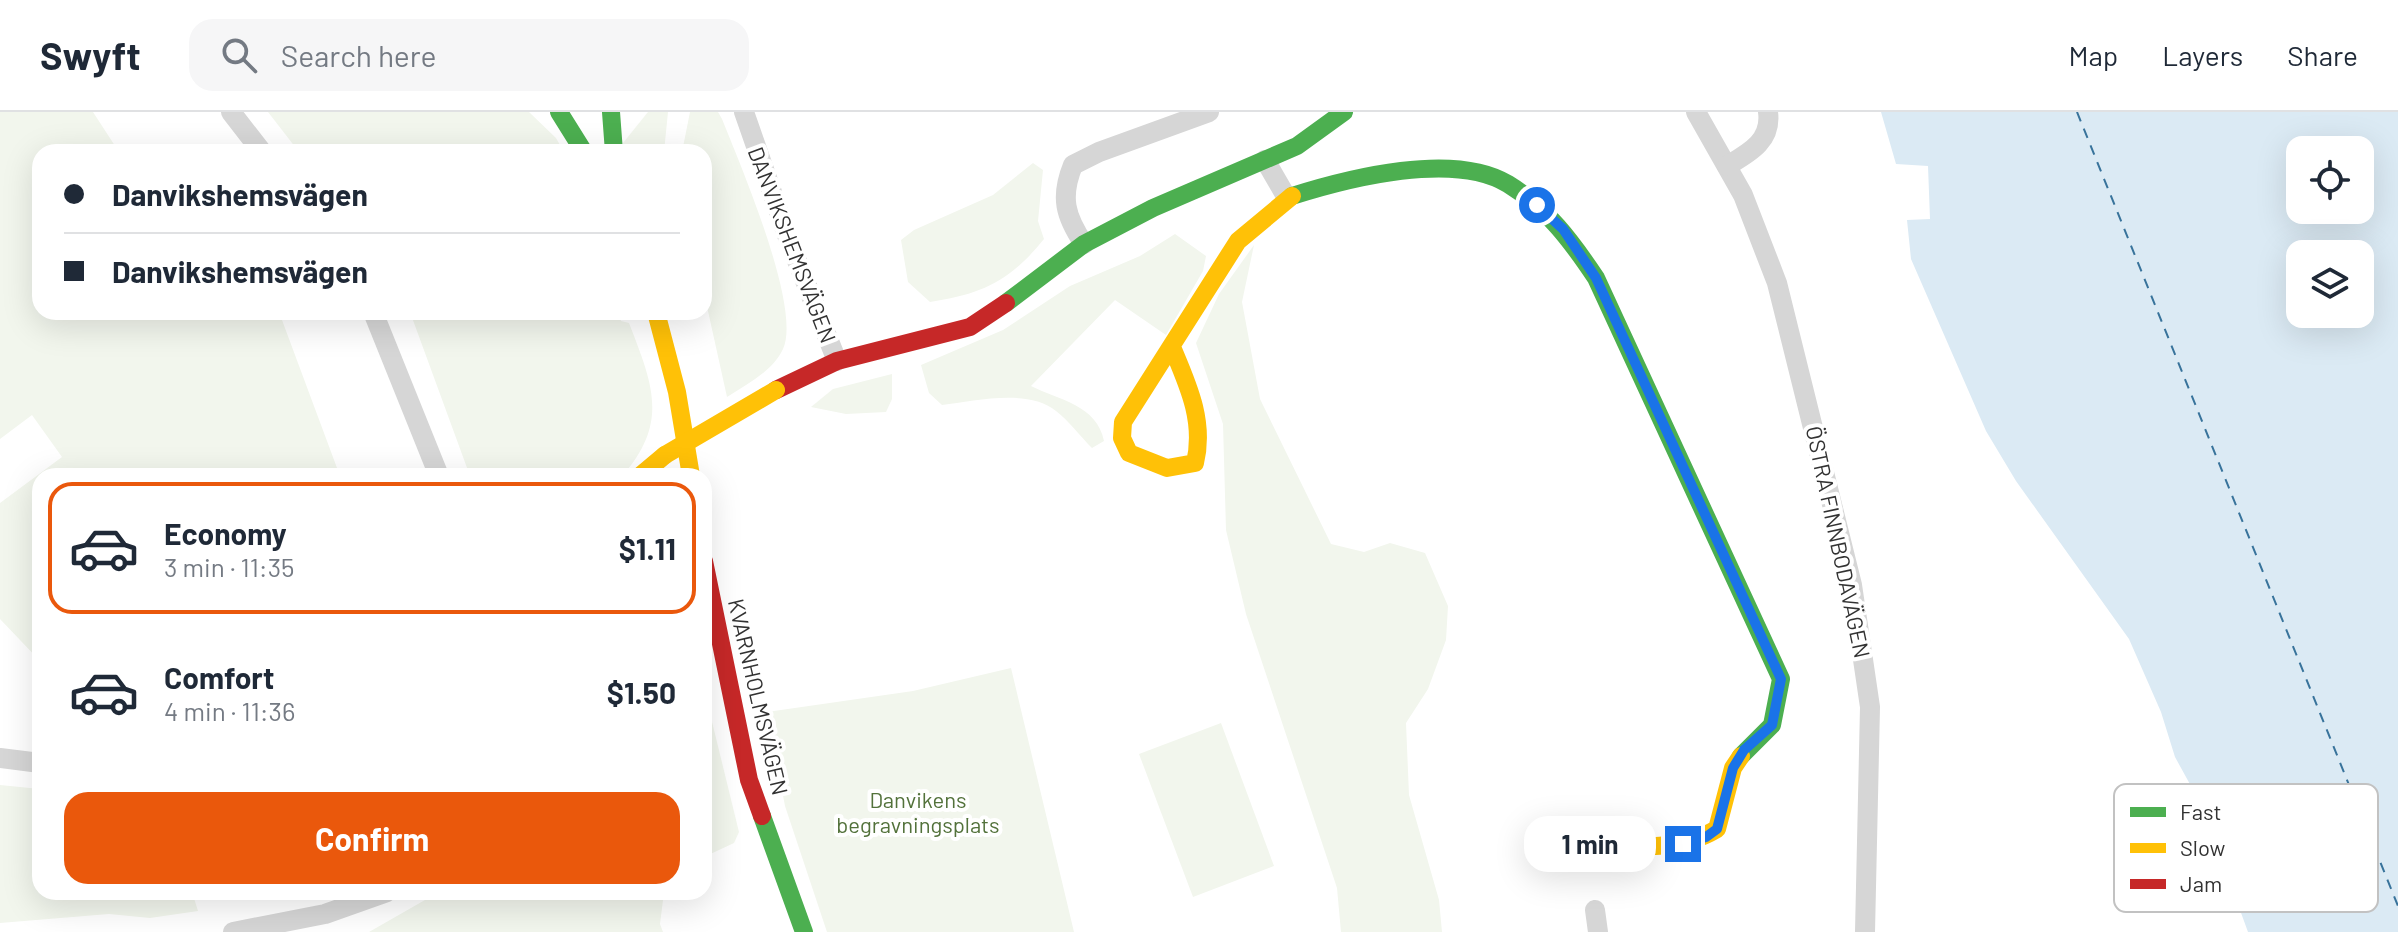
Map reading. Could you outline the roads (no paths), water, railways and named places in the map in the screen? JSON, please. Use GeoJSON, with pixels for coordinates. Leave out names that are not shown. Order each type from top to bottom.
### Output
{"type":"FeatureCollection","features":[{"type":"Feature","properties":{"kind":"street"},"geometry":{"type":"LineString","coordinates":[[231,112],[256,144]]}},
{"type":"Feature","properties":{"kind":"street"},"geometry":{"type":"LineString","coordinates":[[559,112],[579,144]]}},
{"type":"Feature","properties":{"kind":"street"},"geometry":{"type":"LineString","coordinates":[[611,112],[613,144]]}},
{"type":"Feature","properties":{"kind":"street"},"geometry":{"type":"LineString","coordinates":[[1084,244],[1071,225],[1063,202],[1073,165],[1099,152],[1209,112]]}},
{"type":"Feature","properties":{"kind":"street","name":"DANVIKSHEMSVÄGEN"},"geometry":{"type":"LineString","coordinates":[[650,468],[665,455],[776,390],[837,361],[970,327],[999,309],[1084,244],[1153,208],[1297,146],[1344,112]]}},
{"type":"Feature","properties":{"kind":"street","name":"ÖSTRA FINNBODAVÄGEN"},"geometry":{"type":"LineString","coordinates":[[1696,112],[1759,231],[1777,283],[1863,641],[1871,753],[1865,932]]}},
{"type":"Feature","properties":{"kind":"street"},"geometry":{"type":"LineString","coordinates":[[1727,166],[1755,150],[1769,122],[1768,112]]}},
{"type":"Feature","properties":{"kind":"street","name":"DANVIKSHEMSVÄGEN"},"geometry":{"type":"LineString","coordinates":[[743,118],[837,361]]}},
{"type":"Feature","properties":{"kind":"street"},"geometry":{"type":"LineString","coordinates":[[1265,160],[1287,198]]}},
{"type":"Feature","properties":{"kind":"street"},"geometry":{"type":"LineString","coordinates":[[1172,347],[1200,430],[1195,463],[1167,468],[1144,462],[1129,453],[1122,438],[1123,422],[1238,241],[1287,198],[1380,174],[1443,168],[1467,170],[1508,184],[1563,229],[1596,278],[1781,679],[1772,725],[1744,750],[1733,768],[1717,829],[1706,837],[1683,844],[1649,848],[1590,841]]}},
{"type":"Feature","properties":{"kind":"street"},"geometry":{"type":"LineString","coordinates":[[376,320],[436,468]]}},
{"type":"Feature","properties":{"kind":"street"},"geometry":{"type":"LineString","coordinates":[[658,320],[677,392],[690,468]]}},
{"type":"Feature","properties":{"kind":"street","name":"KVARNHOLMSVÄGEN"},"geometry":{"type":"LineString","coordinates":[[712,600],[749,780],[804,932]]}},
{"type":"Feature","properties":{"kind":"street"},"geometry":{"type":"LineString","coordinates":[[0,758],[32,762]]}},
{"type":"Feature","properties":{"kind":"street"},"geometry":{"type":"LineString","coordinates":[[233,932],[325,914],[364,900]]}},
{"type":"Feature","properties":{"kind":"street"},"geometry":{"type":"LineString","coordinates":[[1595,910],[1598,932]]}},
{"type":"Feature","properties":{"kind":"park label","name":"Danvikens begravningsplats"},"geometry":{"type":"Point","coordinates":[918,812]}}]}
